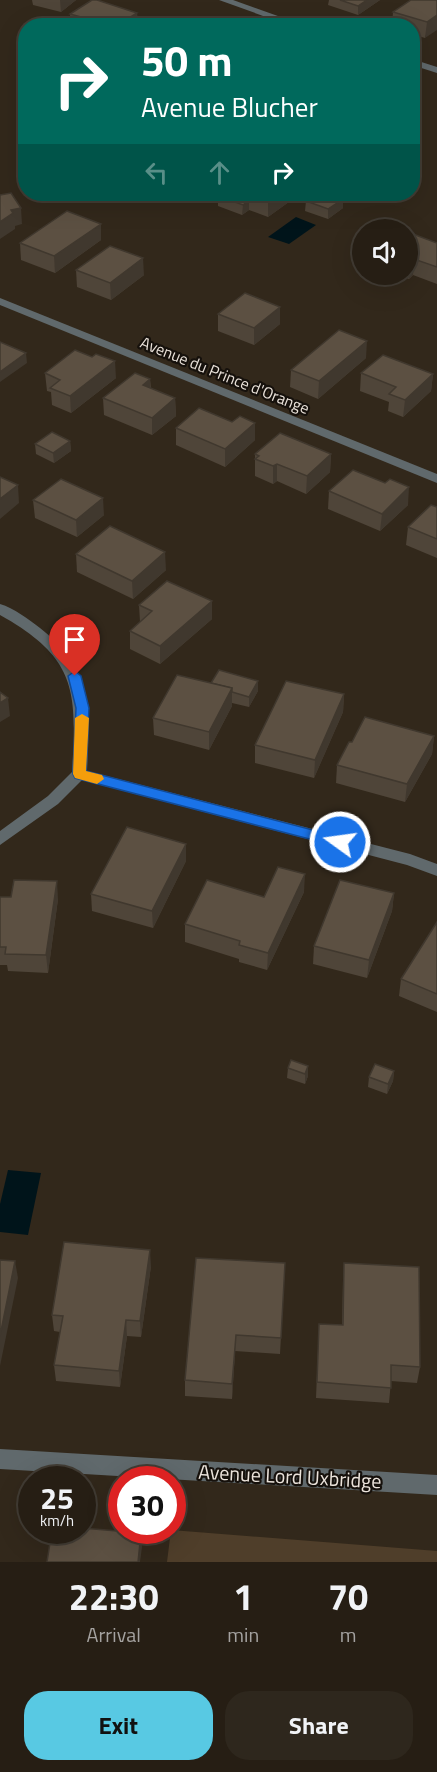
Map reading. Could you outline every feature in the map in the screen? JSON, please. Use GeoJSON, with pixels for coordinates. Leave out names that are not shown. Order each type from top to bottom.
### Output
{"type":"FeatureCollection","features":[{"type":"Feature","properties":{"kind":"street"},"geometry":{"type":"LineString","coordinates":[[224,0],[278,18]]}},
{"type":"Feature","properties":{"kind":"street"},"geometry":{"type":"LineString","coordinates":[[420,65],[437,70]]}},
{"type":"Feature","properties":{"kind":"street","name":"Avenue du Prince d'Orange"},"geometry":{"type":"LineString","coordinates":[[0,301],[437,479]]}},
{"type":"Feature","properties":{"kind":"street"},"geometry":{"type":"LineString","coordinates":[[0,609],[50,642],[75,676],[82,708],[80,774],[53,800],[0,839]]}},
{"type":"Feature","properties":{"kind":"street"},"geometry":{"type":"LineString","coordinates":[[80,774],[410,860],[437,870]]}},
{"type":"Feature","properties":{"kind":"street","name":"Avenue Lord Uxbridge"},"geometry":{"type":"LineString","coordinates":[[0,1459],[437,1485]]}},
{"type":"Feature","properties":{"kind":"shaded area"},"geometry":{"type":"Polygon","coordinates":[[[296,217],[316,225],[289,244],[268,237],[296,217]]]}},
{"type":"Feature","properties":{"kind":"shaded area"},"geometry":{"type":"Polygon","coordinates":[[[8,1170],[41,1173],[28,1235],[0,1232],[0,1204],[8,1170]]]}},
{"type":"Feature","properties":{"kind":"shaded area"},"geometry":{"type":"Polygon","coordinates":[[[186,1531],[437,1551],[437,1562],[167,1562],[169,1544],[186,1544],[186,1531]]]}},
{"type":"Feature","properties":{"kind":"building"},"geometry":{"type":"Polygon","coordinates":[[[92,0],[137,13],[129,18],[84,18],[70,14],[92,0]]]}},
{"type":"Feature","properties":{"kind":"building"},"geometry":{"type":"Polygon","coordinates":[[[340,0],[367,0],[358,6],[340,0]]]}},
{"type":"Feature","properties":{"kind":"building"},"geometry":{"type":"Polygon","coordinates":[[[411,0],[437,0],[437,15],[427,22],[420,18],[393,12],[411,0]]]}},
{"type":"Feature","properties":{"kind":"building"},"geometry":{"type":"Polygon","coordinates":[[[11,193],[21,208],[11,210],[13,213],[0,222],[0,195],[11,193]]]}},
{"type":"Feature","properties":{"kind":"building"},"geometry":{"type":"Polygon","coordinates":[[[232,201],[248,201],[243,205],[232,201]]]}},
{"type":"Feature","properties":{"kind":"building"},"geometry":{"type":"Polygon","coordinates":[[[306,201],[340,201],[328,209],[306,201]]]}},
{"type":"Feature","properties":{"kind":"building"},"geometry":{"type":"Polygon","coordinates":[[[67,211],[101,224],[54,256],[20,243],[67,211]]]}},
{"type":"Feature","properties":{"kind":"building"},"geometry":{"type":"Polygon","coordinates":[[[418,236],[437,243],[437,267],[418,260],[418,236]]]}},
{"type":"Feature","properties":{"kind":"building"},"geometry":{"type":"Polygon","coordinates":[[[110,246],[143,258],[110,283],[76,270],[110,246]]]}},
{"type":"Feature","properties":{"kind":"building"},"geometry":{"type":"Polygon","coordinates":[[[245,293],[280,307],[254,328],[218,314],[245,293]]]}},
{"type":"Feature","properties":{"kind":"building"},"geometry":{"type":"Polygon","coordinates":[[[339,330],[367,341],[319,381],[291,370],[339,330]]]}},
{"type":"Feature","properties":{"kind":"building"},"geometry":{"type":"Polygon","coordinates":[[[0,342],[26,353],[0,372],[0,342]]]}},
{"type":"Feature","properties":{"kind":"building"},"geometry":{"type":"Polygon","coordinates":[[[75,350],[92,357],[96,354],[115,361],[70,396],[50,388],[60,380],[45,373],[75,350]]]}},
{"type":"Feature","properties":{"kind":"building"},"geometry":{"type":"Polygon","coordinates":[[[383,355],[433,374],[405,400],[389,394],[396,387],[361,373],[383,355]]]}},
{"type":"Feature","properties":{"kind":"building"},"geometry":{"type":"Polygon","coordinates":[[[135,373],[150,379],[143,385],[175,398],[152,418],[103,398],[135,373]]]}},
{"type":"Feature","properties":{"kind":"building"},"geometry":{"type":"Polygon","coordinates":[[[199,408],[232,422],[240,416],[255,423],[225,449],[176,428],[199,408]]]}},
{"type":"Feature","properties":{"kind":"building"},"geometry":{"type":"Polygon","coordinates":[[[52,432],[70,441],[53,453],[35,444],[52,432]]]}},
{"type":"Feature","properties":{"kind":"building"},"geometry":{"type":"Polygon","coordinates":[[[280,433],[331,454],[307,476],[277,464],[273,466],[255,459],[259,456],[255,454],[280,433]]]}},
{"type":"Feature","properties":{"kind":"building"},"geometry":{"type":"Polygon","coordinates":[[[353,470],[385,483],[390,479],[409,487],[382,514],[329,491],[353,470]]]}},
{"type":"Feature","properties":{"kind":"building"},"geometry":{"type":"Polygon","coordinates":[[[0,477],[18,485],[0,499],[0,477]]]}},
{"type":"Feature","properties":{"kind":"building"},"geometry":{"type":"Polygon","coordinates":[[[61,479],[103,498],[76,520],[33,500],[61,479]]]}},
{"type":"Feature","properties":{"kind":"building"},"geometry":{"type":"Polygon","coordinates":[[[431,505],[437,507],[437,539],[408,527],[431,505]]]}},
{"type":"Feature","properties":{"kind":"building"},"geometry":{"type":"Polygon","coordinates":[[[110,526],[165,552],[132,581],[76,554],[110,526]]]}},
{"type":"Feature","properties":{"kind":"building"},"geometry":{"type":"Polygon","coordinates":[[[167,581],[212,601],[160,646],[130,631],[152,611],[139,605],[167,581]]]}},
{"type":"Feature","properties":{"kind":"building"},"geometry":{"type":"Polygon","coordinates":[[[219,670],[258,681],[249,697],[232,692],[232,688],[211,683],[219,670]]]}},
{"type":"Feature","properties":{"kind":"building"},"geometry":{"type":"Polygon","coordinates":[[[177,675],[232,688],[209,732],[153,718],[177,675]]]}},
{"type":"Feature","properties":{"kind":"building"},"geometry":{"type":"Polygon","coordinates":[[[286,681],[344,694],[315,760],[255,745],[286,681]]]}},
{"type":"Feature","properties":{"kind":"building"},"geometry":{"type":"Polygon","coordinates":[[[0,692],[8,698],[0,703],[0,692]]]}},
{"type":"Feature","properties":{"kind":"building"},"geometry":{"type":"Polygon","coordinates":[[[365,717],[434,736],[407,784],[337,765],[365,717]]]}},
{"type":"Feature","properties":{"kind":"building"},"geometry":{"type":"Polygon","coordinates":[[[127,827],[186,844],[152,911],[91,894],[127,827]]]}},
{"type":"Feature","properties":{"kind":"building"},"geometry":{"type":"Polygon","coordinates":[[[278,867],[305,874],[268,953],[239,945],[240,941],[185,924],[207,880],[264,897],[278,867]]]}},
{"type":"Feature","properties":{"kind":"building"},"geometry":{"type":"Polygon","coordinates":[[[14,880],[57,881],[46,955],[5,954],[6,947],[0,947],[0,897],[11,897],[14,880]]]}},
{"type":"Feature","properties":{"kind":"building"},"geometry":{"type":"Polygon","coordinates":[[[340,880],[394,893],[369,960],[314,946],[340,880]]]}},
{"type":"Feature","properties":{"kind":"building"},"geometry":{"type":"Polygon","coordinates":[[[437,922],[437,994],[401,979],[437,922]]]}},
{"type":"Feature","properties":{"kind":"building"},"geometry":{"type":"Polygon","coordinates":[[[291,1060],[308,1066],[305,1074],[288,1068],[291,1060]]]}},
{"type":"Feature","properties":{"kind":"building"},"geometry":{"type":"Polygon","coordinates":[[[375,1064],[394,1071],[388,1084],[369,1077],[375,1064]]]}},
{"type":"Feature","properties":{"kind":"building"},"geometry":{"type":"Polygon","coordinates":[[[64,1242],[150,1250],[140,1321],[126,1320],[119,1371],[54,1365],[63,1316],[52,1315],[64,1242]]]}},
{"type":"Feature","properties":{"kind":"building"},"geometry":{"type":"Polygon","coordinates":[[[196,1258],[285,1263],[281,1338],[236,1335],[232,1384],[185,1380],[196,1258]]]}},
{"type":"Feature","properties":{"kind":"building"},"geometry":{"type":"Polygon","coordinates":[[[0,1260],[15,1261],[0,1336],[0,1260]]]}},
{"type":"Feature","properties":{"kind":"building"},"geometry":{"type":"Polygon","coordinates":[[[344,1263],[419,1267],[420,1367],[391,1365],[391,1388],[317,1382],[319,1324],[343,1325],[344,1263]]]}},
{"type":"Feature","properties":{"kind":"building"},"geometry":{"type":"Polygon","coordinates":[[[96,1529],[108,1530],[108,1544],[140,1544],[138,1562],[47,1562],[50,1544],[96,1544],[96,1529]]]}},
{"type":"Feature","properties":{"kind":"slow traffic"},"geometry":{"type":"LineString","coordinates":[[82,718],[80,774],[97,779]]}},
{"type":"Feature","properties":{"kind":"route"},"geometry":{"type":"LineString","coordinates":[[75,676],[82,708],[80,774],[340,842]]}}]}
